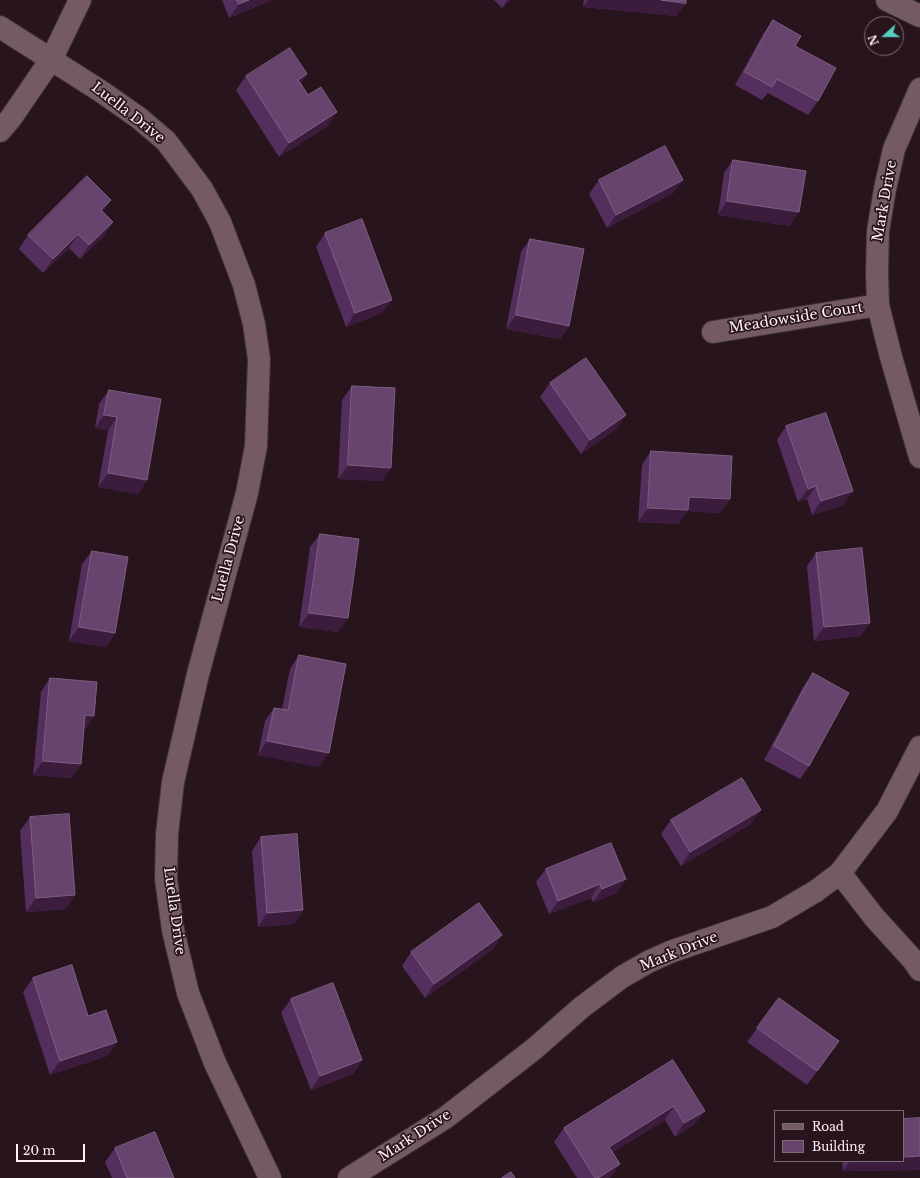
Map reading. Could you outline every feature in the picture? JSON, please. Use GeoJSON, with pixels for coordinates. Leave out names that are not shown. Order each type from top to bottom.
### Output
{"type":"FeatureCollection","features":[{"type":"Feature","properties":{"kind":"street"},"geometry":{"type":"LineString","coordinates":[[0,131],[11,118],[52,58],[80,0]]}},
{"type":"Feature","properties":{"kind":"street"},"geometry":{"type":"LineString","coordinates":[[887,0],[920,16]]}},
{"type":"Feature","properties":{"kind":"street","name":"Luella Drive"},"geometry":{"type":"LineString","coordinates":[[0,27],[52,58],[102,92],[139,118],[166,141],[202,189],[220,222],[244,285],[254,324],[259,359],[256,446],[247,493],[198,674],[173,782],[167,834],[166,879],[174,930],[188,993],[215,1062],[270,1178]]}},
{"type":"Feature","properties":{"kind":"street","name":"Mark Drive"},"geometry":{"type":"LineString","coordinates":[[920,89],[894,149],[878,231],[877,273],[878,305],[891,357],[920,457]]}},
{"type":"Feature","properties":{"kind":"street","name":"Meadowside Court"},"geometry":{"type":"LineString","coordinates":[[713,332],[878,305]]}},
{"type":"Feature","properties":{"kind":"street","name":"Mark Drive"},"geometry":{"type":"LineString","coordinates":[[349,1178],[446,1118],[534,1049],[582,1007],[622,977],[648,962],[670,952],[772,917],[816,891],[840,873],[887,811],[920,748]]}},
{"type":"Feature","properties":{"kind":"street"},"geometry":{"type":"LineString","coordinates":[[840,873],[874,917],[913,960],[920,970]]}},
{"type":"Feature","properties":{"kind":"building"},"geometry":{"type":"Polygon","coordinates":[[[237,0],[249,0],[239,4],[237,0]]]}},
{"type":"Feature","properties":{"kind":"building"},"geometry":{"type":"Polygon","coordinates":[[[661,0],[686,0],[686,3],[661,0]]]}},
{"type":"Feature","properties":{"kind":"building"},"geometry":{"type":"Polygon","coordinates":[[[773,20],[801,36],[795,46],[836,68],[818,101],[777,79],[772,87],[745,72],[773,20]]]}},
{"type":"Feature","properties":{"kind":"building"},"geometry":{"type":"Polygon","coordinates":[[[290,48],[307,74],[298,80],[308,95],[321,87],[337,112],[289,143],[246,76],[290,48]]]}},
{"type":"Feature","properties":{"kind":"building"},"geometry":{"type":"Polygon","coordinates":[[[665,146],[683,180],[616,215],[599,180],[665,146]]]}},
{"type":"Feature","properties":{"kind":"building"},"geometry":{"type":"Polygon","coordinates":[[[733,160],[806,171],[799,212],[727,201],[733,160]]]}},
{"type":"Feature","properties":{"kind":"building"},"geometry":{"type":"Polygon","coordinates":[[[87,176],[111,200],[101,210],[113,222],[89,245],[78,234],[53,259],[28,235],[87,176]]]}},
{"type":"Feature","properties":{"kind":"building"},"geometry":{"type":"Polygon","coordinates":[[[362,219],[392,300],[355,313],[325,233],[362,219]]]}},
{"type":"Feature","properties":{"kind":"building"},"geometry":{"type":"Polygon","coordinates":[[[530,239],[584,249],[569,326],[516,315],[530,239]]]}},
{"type":"Feature","properties":{"kind":"building"},"geometry":{"type":"Polygon","coordinates":[[[586,358],[626,415],[590,440],[550,383],[586,358]]]}},
{"type":"Feature","properties":{"kind":"building"},"geometry":{"type":"Polygon","coordinates":[[[352,386],[395,388],[391,468],[348,465],[352,386]]]}},
{"type":"Feature","properties":{"kind":"building"},"geometry":{"type":"Polygon","coordinates":[[[109,390],[161,399],[147,480],[108,473],[117,417],[104,415],[109,390]]]}},
{"type":"Feature","properties":{"kind":"building"},"geometry":{"type":"Polygon","coordinates":[[[826,413],[853,491],[821,501],[816,486],[808,489],[786,426],[826,413]]]}},
{"type":"Feature","properties":{"kind":"building"},"geometry":{"type":"Polygon","coordinates":[[[651,451],[732,456],[730,499],[689,497],[688,510],[648,508],[651,451]]]}},
{"type":"Feature","properties":{"kind":"building"},"geometry":{"type":"Polygon","coordinates":[[[320,534],[359,539],[348,618],[309,613],[320,534]]]}},
{"type":"Feature","properties":{"kind":"building"},"geometry":{"type":"Polygon","coordinates":[[[862,548],[870,623],[824,627],[816,553],[862,548]]]}},
{"type":"Feature","properties":{"kind":"building"},"geometry":{"type":"Polygon","coordinates":[[[92,551],[128,557],[115,633],[79,627],[92,551]]]}},
{"type":"Feature","properties":{"kind":"building"},"geometry":{"type":"Polygon","coordinates":[[[299,655],[346,664],[329,753],[267,741],[274,708],[288,710],[299,655]]]}},
{"type":"Feature","properties":{"kind":"building"},"geometry":{"type":"Polygon","coordinates":[[[813,673],[849,693],[809,766],[774,746],[813,673]]]}},
{"type":"Feature","properties":{"kind":"building"},"geometry":{"type":"Polygon","coordinates":[[[50,678],[97,682],[94,716],[85,715],[81,764],[43,761],[50,678]]]}},
{"type":"Feature","properties":{"kind":"building"},"geometry":{"type":"Polygon","coordinates":[[[742,778],[761,810],[690,852],[671,820],[742,778]]]}},
{"type":"Feature","properties":{"kind":"building"},"geometry":{"type":"Polygon","coordinates":[[[69,814],[75,895],[36,898],[30,817],[69,814]]]}},
{"type":"Feature","properties":{"kind":"building"},"geometry":{"type":"Polygon","coordinates":[[[297,834],[303,910],[267,913],[261,837],[297,834]]]}},
{"type":"Feature","properties":{"kind":"building"},"geometry":{"type":"Polygon","coordinates":[[[611,843],[626,879],[602,889],[600,884],[558,901],[546,869],[611,843]]]}},
{"type":"Feature","properties":{"kind":"building"},"geometry":{"type":"Polygon","coordinates":[[[479,903],[502,935],[434,984],[411,952],[479,903]]]}},
{"type":"Feature","properties":{"kind":"building"},"geometry":{"type":"Polygon","coordinates":[[[72,965],[88,1016],[106,1010],[117,1042],[60,1061],[33,978],[72,965]]]}},
{"type":"Feature","properties":{"kind":"building"},"geometry":{"type":"Polygon","coordinates":[[[333,983],[362,1060],[320,1076],[291,999],[333,983]]]}},
{"type":"Feature","properties":{"kind":"building"},"geometry":{"type":"Polygon","coordinates":[[[779,998],[839,1041],[817,1071],[757,1028],[779,998]]]}},
{"type":"Feature","properties":{"kind":"building"},"geometry":{"type":"Polygon","coordinates":[[[673,1060],[705,1111],[684,1123],[674,1106],[609,1147],[620,1164],[598,1178],[595,1178],[564,1128],[673,1060]]]}},
{"type":"Feature","properties":{"kind":"building"},"geometry":{"type":"Polygon","coordinates":[[[920,1118],[920,1156],[904,1157],[904,1119],[920,1118]]]}},
{"type":"Feature","properties":{"kind":"building"},"geometry":{"type":"Polygon","coordinates":[[[155,1132],[174,1178],[127,1178],[115,1148],[155,1132]]]}},
{"type":"Feature","properties":{"kind":"building"},"geometry":{"type":"Polygon","coordinates":[[[511,1172],[515,1178],[502,1178],[511,1172]]]}}]}
